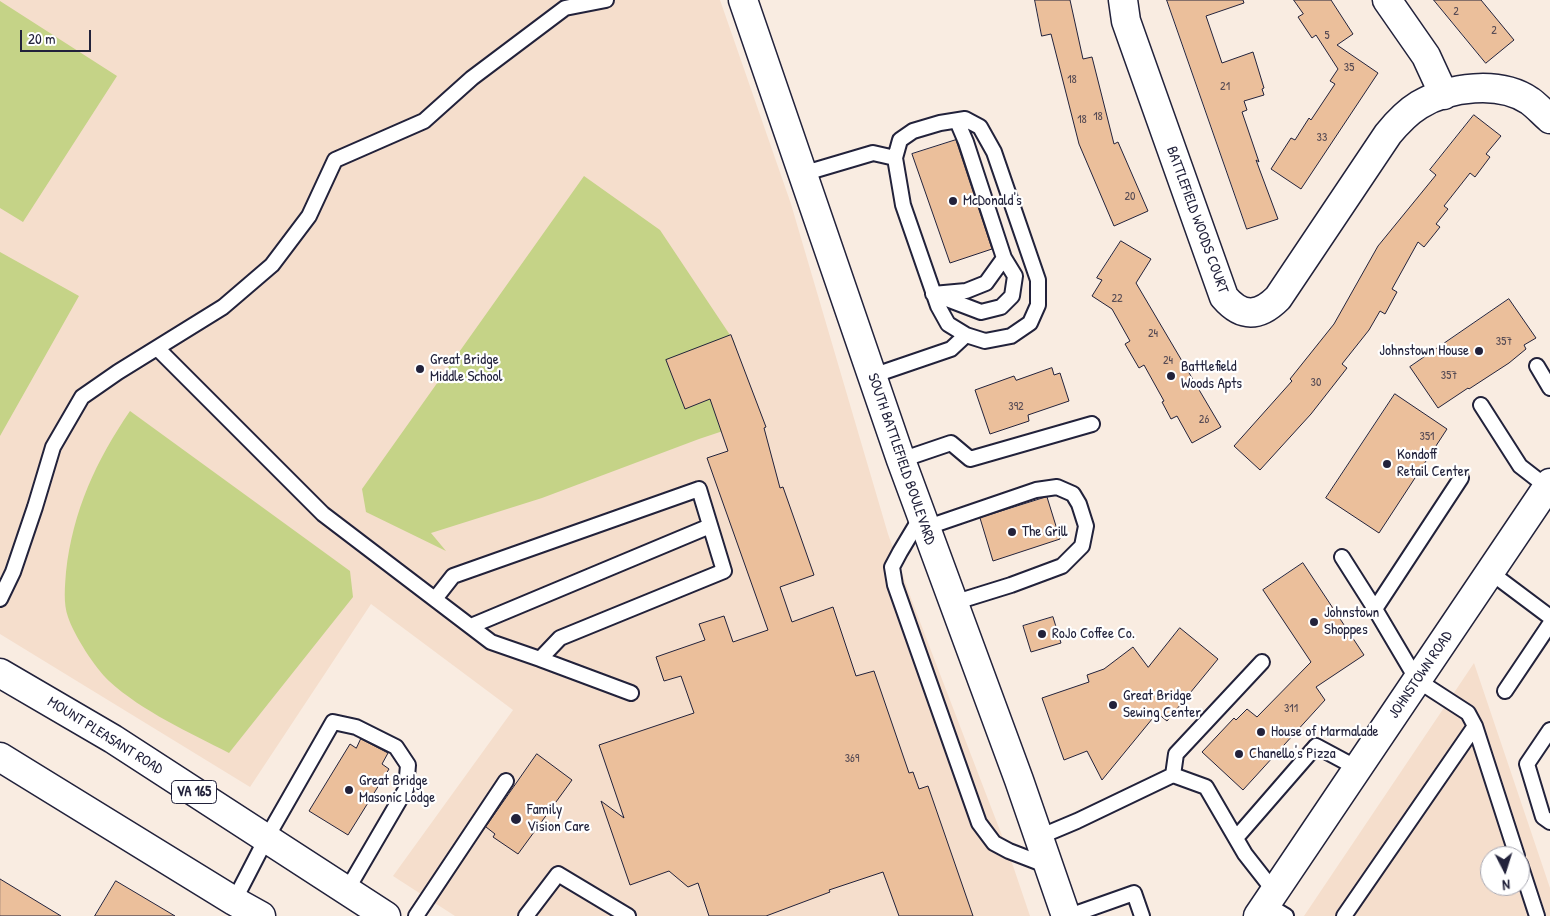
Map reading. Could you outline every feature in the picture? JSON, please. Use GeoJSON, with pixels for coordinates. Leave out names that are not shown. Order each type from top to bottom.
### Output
{"type":"FeatureCollection","features":[{"type":"Feature","properties":{"kind":"main road","name":"SOUTH BATTLEFIELD BOULEVARD"},"geometry":{"type":"LineString","coordinates":[[743,0],[923,523],[1067,916]]}},
{"type":"Feature","properties":{"kind":"main road","name":"BATTLEFIELD WOODS COURT"},"geometry":{"type":"LineString","coordinates":[[1123,0],[1126,21],[1224,298],[1239,310],[1249,313],[1259,312],[1269,307],[1278,298],[1398,122],[1418,106],[1444,94],[1471,88],[1504,90],[1529,100],[1550,119]]}},
{"type":"Feature","properties":{"kind":"main road"},"geometry":{"type":"LineString","coordinates":[[1387,0],[1426,56],[1444,94]]}},
{"type":"Feature","properties":{"kind":"main road","name":"JOHNSTOWN ROAD"},"geometry":{"type":"LineString","coordinates":[[1271,907],[1358,768],[1548,485]]}},
{"type":"Feature","properties":{"kind":"main road","name":"MOUNT PLEASANT ROAD"},"geometry":{"type":"LineString","coordinates":[[0,673],[113,739],[386,916]]}},
{"type":"Feature","properties":{"kind":"main road"},"geometry":{"type":"LineString","coordinates":[[0,757],[261,916]]}},
{"type":"Feature","properties":{"kind":"lane"},"geometry":{"type":"LineString","coordinates":[[0,599],[13,572],[53,446],[82,397],[223,307],[272,265],[309,216],[334,160],[424,120],[472,78],[565,8],[606,0]]}},
{"type":"Feature","properties":{"kind":"lane"},"geometry":{"type":"LineString","coordinates":[[965,120],[980,127],[986,136],[994,152],[1038,280],[1038,305],[1030,323],[1011,336],[985,341],[966,335],[948,324],[938,306],[903,206],[895,158],[900,140],[913,131],[957,121],[965,120]]}},
{"type":"Feature","properties":{"kind":"lane"},"geometry":{"type":"LineString","coordinates":[[933,294],[981,312],[1001,307],[1012,296],[1014,276],[1004,258],[966,142],[957,121]]}},
{"type":"Feature","properties":{"kind":"lane"},"geometry":{"type":"LineString","coordinates":[[802,174],[873,153],[895,158]]}},
{"type":"Feature","properties":{"kind":"lane"},"geometry":{"type":"LineString","coordinates":[[933,294],[966,291],[986,283],[1004,258]]}},
{"type":"Feature","properties":{"kind":"lane"},"geometry":{"type":"LineString","coordinates":[[872,376],[952,348],[966,335]]}},
{"type":"Feature","properties":{"kind":"lane"},"geometry":{"type":"LineString","coordinates":[[157,348],[323,514],[491,642],[631,693]]}},
{"type":"Feature","properties":{"kind":"lane"},"geometry":{"type":"LineString","coordinates":[[1537,366],[1550,388]]}},
{"type":"Feature","properties":{"kind":"lane"},"geometry":{"type":"LineString","coordinates":[[1481,405],[1520,466],[1548,485]]}},
{"type":"Feature","properties":{"kind":"lane"},"geometry":{"type":"LineString","coordinates":[[901,460],[951,443],[970,459],[1092,424]]}},
{"type":"Feature","properties":{"kind":"lane"},"geometry":{"type":"LineString","coordinates":[[1375,609],[1461,478]]}},
{"type":"Feature","properties":{"kind":"lane"},"geometry":{"type":"LineString","coordinates":[[953,603],[1011,586],[1062,566],[1082,546],[1086,526],[1079,504],[1073,494],[1058,487],[1036,490],[923,523],[900,552],[892,567],[895,585],[979,823],[994,843],[1049,867]]}},
{"type":"Feature","properties":{"kind":"lane"},"geometry":{"type":"LineString","coordinates":[[435,599],[453,576],[699,489],[724,571],[560,638],[540,659]]}},
{"type":"Feature","properties":{"kind":"lane"},"geometry":{"type":"LineString","coordinates":[[471,626],[710,526]]}},
{"type":"Feature","properties":{"kind":"lane"},"geometry":{"type":"LineString","coordinates":[[1342,556],[1417,680],[1468,713],[1475,726],[1514,846]]}},
{"type":"Feature","properties":{"kind":"lane"},"geometry":{"type":"LineString","coordinates":[[1490,572],[1550,617]]}},
{"type":"Feature","properties":{"kind":"lane"},"geometry":{"type":"LineString","coordinates":[[1505,691],[1550,624]]}},
{"type":"Feature","properties":{"kind":"lane"},"geometry":{"type":"LineString","coordinates":[[1173,775],[1176,754],[1262,662]]}},
{"type":"Feature","properties":{"kind":"lane"},"geometry":{"type":"LineString","coordinates":[[234,901],[266,839],[333,722],[356,726],[396,747],[408,766],[406,789],[347,890]]}},
{"type":"Feature","properties":{"kind":"lane"},"geometry":{"type":"LineString","coordinates":[[1344,916],[1475,726]]}},
{"type":"Feature","properties":{"kind":"lane"},"geometry":{"type":"LineString","coordinates":[[1550,730],[1527,764],[1543,817],[1550,822]]}},
{"type":"Feature","properties":{"kind":"lane"},"geometry":{"type":"LineString","coordinates":[[1236,838],[1316,746],[1358,768]]}},
{"type":"Feature","properties":{"kind":"lane"},"geometry":{"type":"LineString","coordinates":[[1039,838],[1173,775],[1206,787],[1245,854],[1271,907]]}},
{"type":"Feature","properties":{"kind":"lane"},"geometry":{"type":"LineString","coordinates":[[416,916],[506,781]]}},
{"type":"Feature","properties":{"kind":"lane"},"geometry":{"type":"LineString","coordinates":[[526,916],[558,874],[628,916]]}},
{"type":"Feature","properties":{"kind":"lane"},"geometry":{"type":"LineString","coordinates":[[1067,916],[1134,893],[1142,916]]}},
{"type":"Feature","properties":{"kind":"lane"},"geometry":{"type":"LineString","coordinates":[[1530,895],[1537,916]]}},
{"type":"Feature","properties":{"kind":"shaded area","name":"Great Bridge Middle School"},"geometry":{"type":"Polygon","coordinates":[[[0,0],[720,0],[791,204],[888,534],[1009,854],[1030,916],[455,916],[393,876],[513,710],[371,604],[250,787],[0,634],[0,0]]]}},
{"type":"Feature","properties":{"kind":"shaded area"},"geometry":{"type":"Polygon","coordinates":[[[1474,663],[1550,888],[1550,916],[1304,916],[1474,663]]]}},
{"type":"Feature","properties":{"kind":"green space"},"geometry":{"type":"Polygon","coordinates":[[[0,1],[117,76],[23,222],[0,208],[0,1]]]}},
{"type":"Feature","properties":{"kind":"green space"},"geometry":{"type":"Polygon","coordinates":[[[584,176],[660,230],[734,341],[756,420],[699,439],[542,498],[431,533],[446,551],[366,512],[362,489],[584,176]]]}},
{"type":"Feature","properties":{"kind":"green space"},"geometry":{"type":"Polygon","coordinates":[[[0,252],[79,296],[0,436],[0,252]]]}},
{"type":"Feature","properties":{"kind":"green space"},"geometry":{"type":"Polygon","coordinates":[[[130,411],[350,571],[353,597],[229,753],[151,712],[109,681],[86,651],[75,633],[66,612],[66,572],[69,549],[80,507],[97,468],[130,411]]]}},
{"type":"Feature","properties":{"kind":"building"},"geometry":{"type":"Polygon","coordinates":[[[1035,0],[1070,0],[1083,59],[1092,57],[1114,144],[1118,142],[1148,211],[1114,226],[1079,144],[1051,34],[1042,36],[1035,0]]]}},
{"type":"Feature","properties":{"kind":"building"},"geometry":{"type":"Polygon","coordinates":[[[1167,0],[1243,0],[1244,3],[1206,16],[1222,63],[1253,52],[1264,88],[1262,89],[1264,95],[1244,101],[1247,110],[1242,112],[1259,162],[1256,160],[1278,219],[1247,229],[1167,0]]]}},
{"type":"Feature","properties":{"kind":"building"},"geometry":{"type":"Polygon","coordinates":[[[1294,0],[1331,0],[1353,34],[1337,45],[1378,73],[1301,189],[1271,169],[1291,138],[1295,140],[1309,118],[1311,120],[1335,84],[1330,81],[1338,69],[1316,35],[1312,38],[1298,17],[1303,14],[1294,0]]]}},
{"type":"Feature","properties":{"kind":"building"},"geometry":{"type":"Polygon","coordinates":[[[1434,0],[1481,0],[1514,40],[1486,63],[1434,0]]]}},
{"type":"Feature","properties":{"kind":"building"},"geometry":{"type":"Polygon","coordinates":[[[1474,115],[1501,136],[1486,154],[1490,157],[1475,177],[1470,173],[1444,206],[1448,209],[1436,224],[1440,227],[1424,247],[1418,242],[1392,289],[1397,292],[1385,314],[1380,311],[1369,330],[1342,364],[1347,368],[1311,414],[1260,470],[1234,446],[1292,381],[1290,379],[1334,324],[1378,246],[1436,175],[1430,170],[1474,115]]]}},
{"type":"Feature","properties":{"kind":"building","name":"McDonald's"},"geometry":{"type":"Polygon","coordinates":[[[956,140],[992,249],[950,263],[912,154],[956,140]]]}},
{"type":"Feature","properties":{"kind":"building","name":"Battlefield Woods Apts"},"geometry":{"type":"Polygon","coordinates":[[[1121,241],[1151,259],[1136,283],[1221,427],[1192,443],[1177,416],[1171,419],[1162,402],[1164,401],[1144,365],[1139,368],[1125,344],[1130,341],[1112,309],[1092,296],[1102,280],[1097,278],[1121,241]]]}},
{"type":"Feature","properties":{"kind":"building","name":"Johnstown House"},"geometry":{"type":"Polygon","coordinates":[[[1509,299],[1536,338],[1524,345],[1526,349],[1509,363],[1438,408],[1410,367],[1509,299]]]}},
{"type":"Feature","properties":{"kind":"building"},"geometry":{"type":"Polygon","coordinates":[[[731,335],[766,427],[764,428],[780,488],[783,487],[814,575],[780,587],[792,622],[833,607],[856,676],[874,671],[909,773],[913,772],[919,789],[928,786],[973,916],[899,916],[883,872],[829,890],[830,892],[766,916],[709,916],[698,883],[688,887],[669,871],[630,885],[601,801],[624,818],[599,745],[694,713],[681,676],[664,681],[656,657],[705,640],[699,624],[724,616],[733,642],[768,630],[707,458],[728,451],[710,399],[685,409],[666,360],[731,335]]]}},
{"type":"Feature","properties":{"kind":"building"},"geometry":{"type":"Polygon","coordinates":[[[1052,368],[1054,375],[1060,373],[1069,401],[1028,415],[1029,421],[990,434],[975,390],[1014,376],[1016,380],[1052,368]]]}},
{"type":"Feature","properties":{"kind":"building","name":"Kondoff Retail Center"},"geometry":{"type":"Polygon","coordinates":[[[1395,394],[1447,429],[1379,533],[1326,498],[1395,394]]]}},
{"type":"Feature","properties":{"kind":"building"},"geometry":{"type":"Polygon","coordinates":[[[1047,497],[1060,539],[993,561],[980,518],[1047,497]]]}},
{"type":"Feature","properties":{"kind":"building"},"geometry":{"type":"Polygon","coordinates":[[[1303,563],[1364,655],[1316,687],[1325,700],[1243,790],[1202,752],[1234,718],[1236,720],[1247,709],[1257,717],[1311,662],[1263,590],[1303,563]]]}},
{"type":"Feature","properties":{"kind":"building","name":"RoJo Coffee Co."},"geometry":{"type":"Polygon","coordinates":[[[1053,617],[1061,643],[1031,652],[1023,626],[1053,617]]]}},
{"type":"Feature","properties":{"kind":"building","name":"Great Bridge Sewing Center"},"geometry":{"type":"Polygon","coordinates":[[[1180,628],[1218,659],[1167,721],[1157,713],[1102,780],[1087,751],[1064,760],[1042,698],[1089,682],[1087,675],[1104,669],[1133,647],[1148,667],[1180,628]]]}},
{"type":"Feature","properties":{"kind":"building","name":"Great Bridge Masonic Lodge"},"geometry":{"type":"Polygon","coordinates":[[[361,739],[388,753],[382,764],[389,769],[348,835],[309,811],[350,744],[356,748],[361,739]]]}},
{"type":"Feature","properties":{"kind":"building","name":"Family Vision Care"},"geometry":{"type":"Polygon","coordinates":[[[537,754],[572,780],[518,854],[493,837],[495,834],[486,827],[537,754]]]}},
{"type":"Feature","properties":{"kind":"building"},"geometry":{"type":"Polygon","coordinates":[[[0,879],[61,916],[0,916],[0,879]]]}},
{"type":"Feature","properties":{"kind":"building"},"geometry":{"type":"Polygon","coordinates":[[[116,881],[175,916],[95,916],[116,881]]]}},
{"type":"Feature","properties":{"kind":"place","name":"McDonald's"},"geometry":{"type":"Point","coordinates":[953,201]}},
{"type":"Feature","properties":{"kind":"place","name":"Johnstown House"},"geometry":{"type":"Point","coordinates":[1479,351]}},
{"type":"Feature","properties":{"kind":"place","name":"Great Bridge Middle School"},"geometry":{"type":"Point","coordinates":[420,369]}},
{"type":"Feature","properties":{"kind":"place","name":"Battlefield Woods Apts"},"geometry":{"type":"Point","coordinates":[1171,376]}},
{"type":"Feature","properties":{"kind":"place","name":"Kondoff Retail Center"},"geometry":{"type":"Point","coordinates":[1387,464]}},
{"type":"Feature","properties":{"kind":"place","name":"The Grill"},"geometry":{"type":"Point","coordinates":[1012,532]}},
{"type":"Feature","properties":{"kind":"place","name":"Johnstown Shoppes"},"geometry":{"type":"Point","coordinates":[1314,622]}},
{"type":"Feature","properties":{"kind":"place","name":"RoJo Coffee Co."},"geometry":{"type":"Point","coordinates":[1042,634]}},
{"type":"Feature","properties":{"kind":"place","name":"Great Bridge Sewing Center"},"geometry":{"type":"Point","coordinates":[1113,705]}},
{"type":"Feature","properties":{"kind":"place","name":"House of Marmalade"},"geometry":{"type":"Point","coordinates":[1261,732]}},
{"type":"Feature","properties":{"kind":"place","name":"Chanello's Pizza"},"geometry":{"type":"Point","coordinates":[1239,754]}},
{"type":"Feature","properties":{"kind":"place","name":"Great Bridge Masonic Lodge"},"geometry":{"type":"Point","coordinates":[349,790]}},
{"type":"Feature","properties":{"kind":"place","name":"Family Vision Care"},"geometry":{"type":"Point","coordinates":[516,819]}}]}
